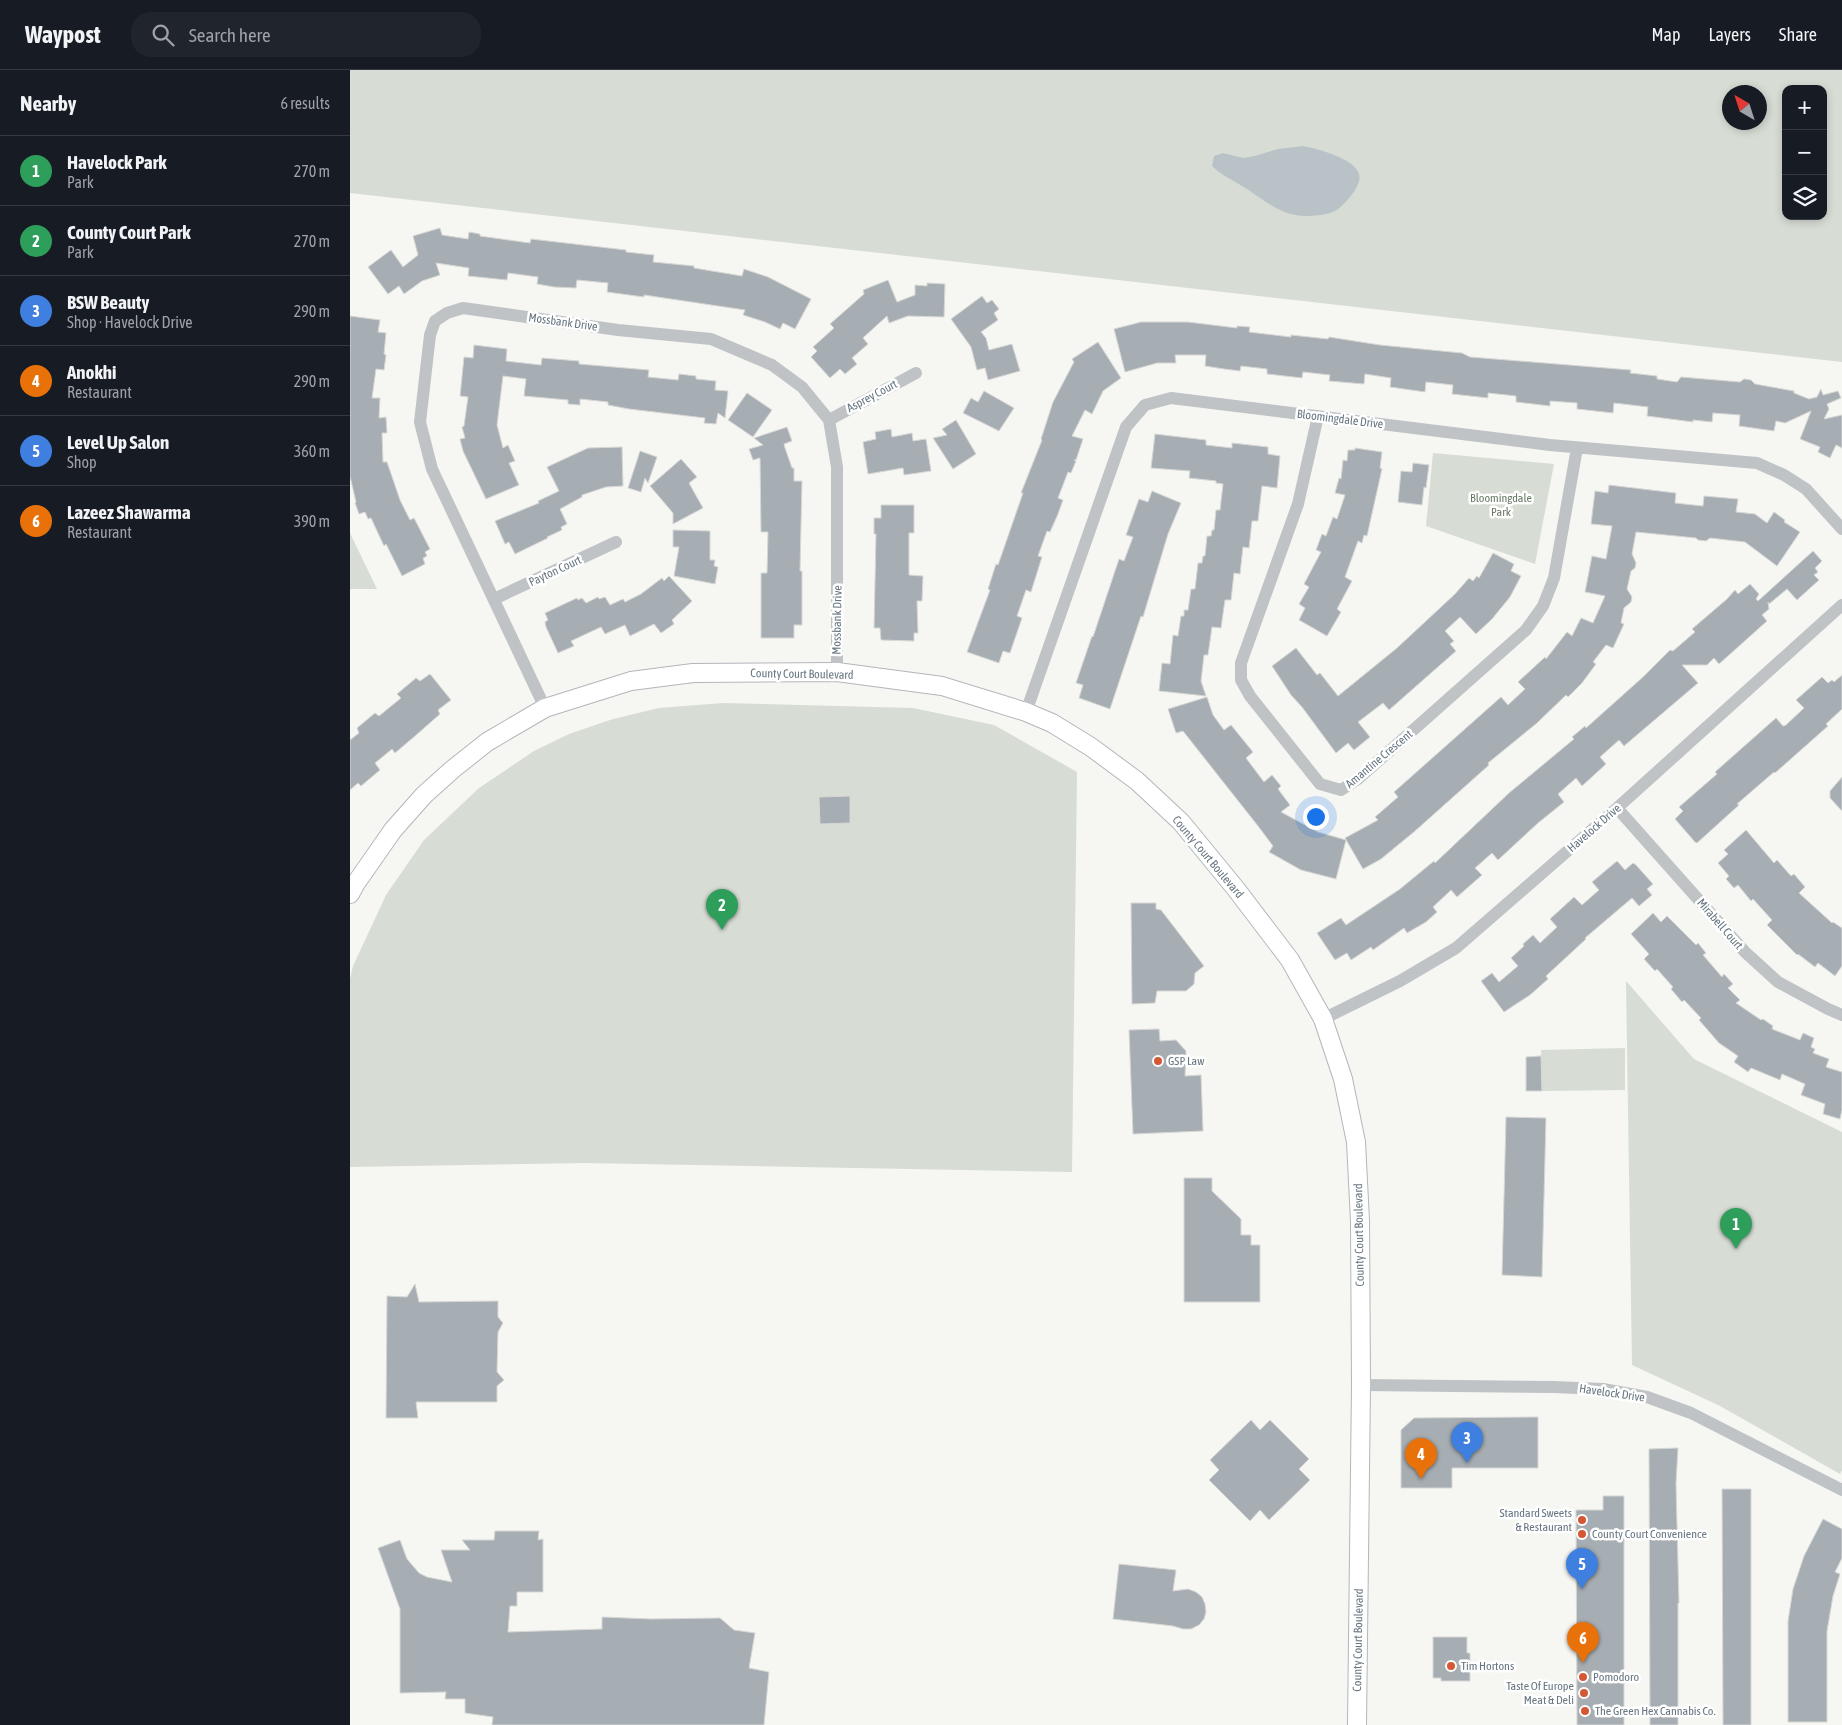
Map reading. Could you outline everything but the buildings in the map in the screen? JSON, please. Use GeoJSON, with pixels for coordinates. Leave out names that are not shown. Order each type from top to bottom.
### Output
{"type":"FeatureCollection","features":[{"type":"Feature","properties":{"kind":"street","name":"Mossbank Drive"},"geometry":{"type":"LineString","coordinates":[[545,708],[432,469],[420,422],[430,335],[435,321],[446,313],[463,308],[618,330],[711,339],[772,365],[802,387],[829,420],[837,467],[837,672]]}},
{"type":"Feature","properties":{"kind":"street","name":"Asprey Court"},"geometry":{"type":"LineString","coordinates":[[829,420],[916,373]]}},
{"type":"Feature","properties":{"kind":"street","name":"Bloomingdale Drive"},"geometry":{"type":"LineString","coordinates":[[1026,712],[1126,427],[1145,405],[1171,398],[1577,448],[1757,464],[1784,475],[1806,490],[1842,529]]}},
{"type":"Feature","properties":{"kind":"street","name":"Amantine Crescent"},"geometry":{"type":"LineString","coordinates":[[1318,416],[1298,504],[1241,663],[1240,680],[1250,696],[1320,784],[1341,790],[1358,779],[1526,630],[1544,606],[1554,578],[1577,448]]}},
{"type":"Feature","properties":{"kind":"street","name":"Payton Court"},"geometry":{"type":"LineString","coordinates":[[494,599],[616,542]]}},
{"type":"Feature","properties":{"kind":"street","name":"Havelock Drive"},"geometry":{"type":"LineString","coordinates":[[1323,1019],[1400,981],[1456,948],[1617,808],[1842,605]]}},
{"type":"Feature","properties":{"kind":"street","name":"County Court Boulevard"},"geometry":{"type":"LineString","coordinates":[[355,886],[393,830],[424,795],[453,769],[488,742],[545,708],[631,681],[693,673],[837,672],[942,686],[1026,712],[1052,723],[1090,747],[1137,781],[1181,822],[1236,889],[1290,960],[1323,1019],[1343,1079],[1356,1142],[1360,1221],[1361,1385],[1357,1725]]}},
{"type":"Feature","properties":{"kind":"street","name":"Mirabell Court"},"geometry":{"type":"LineString","coordinates":[[1617,808],[1745,952],[1778,982],[1842,1015]]}},
{"type":"Feature","properties":{"kind":"street","name":"Havelock Drive"},"geometry":{"type":"LineString","coordinates":[[1361,1385],[1603,1389],[1646,1397],[1691,1413],[1842,1490]]}},
{"type":"Feature","properties":{"kind":"green space"},"geometry":{"type":"Polygon","coordinates":[[[350,70],[1842,70],[1842,362],[350,193],[350,70]]]}},
{"type":"Feature","properties":{"kind":"green space","name":"Bloomingdale Park"},"geometry":{"type":"Polygon","coordinates":[[[1433,453],[1554,464],[1535,564],[1426,526],[1433,453]]]}},
{"type":"Feature","properties":{"kind":"green space"},"geometry":{"type":"Polygon","coordinates":[[[350,533],[377,589],[350,589],[350,533]]]}},
{"type":"Feature","properties":{"kind":"green space"},"geometry":{"type":"Polygon","coordinates":[[[723,703],[913,708],[994,725],[1077,772],[1072,1172],[585,1163],[350,1167],[350,979],[353,966],[386,895],[424,840],[479,788],[534,751],[569,734],[613,719],[659,708],[723,703]]]}},
{"type":"Feature","properties":{"kind":"green space"},"geometry":{"type":"Polygon","coordinates":[[[1626,981],[1694,1059],[1842,1132],[1842,1470],[1840,1474],[1720,1406],[1632,1365],[1626,981]]]}},
{"type":"Feature","properties":{"kind":"green space"},"geometry":{"type":"Polygon","coordinates":[[[1625,1048],[1625,1090],[1542,1091],[1541,1050],[1625,1048]]]}},
{"type":"Feature","properties":{"kind":"shaded area"},"geometry":{"type":"Polygon","coordinates":[[[1303,146],[1343,159],[1356,168],[1359,174],[1356,189],[1348,200],[1335,211],[1305,216],[1281,211],[1224,176],[1212,166],[1214,156],[1223,153],[1243,158],[1278,149],[1303,146]]]}},
{"type":"Feature","properties":{"kind":"place","name":"County Court Park"},"geometry":{"type":"Point","coordinates":[722,930]}},
{"type":"Feature","properties":{"kind":"place","name":"GSP Law"},"geometry":{"type":"Point","coordinates":[1158,1061]}},
{"type":"Feature","properties":{"kind":"place","name":"Havelock Park"},"geometry":{"type":"Point","coordinates":[1736,1249]}},
{"type":"Feature","properties":{"kind":"place","name":"BSW Beauty"},"geometry":{"type":"Point","coordinates":[1467,1463]}},
{"type":"Feature","properties":{"kind":"place","name":"Anokhi"},"geometry":{"type":"Point","coordinates":[1421,1479]}},
{"type":"Feature","properties":{"kind":"place","name":"Standard Sweets & Restaurant"},"geometry":{"type":"Point","coordinates":[1582,1520]}},
{"type":"Feature","properties":{"kind":"place","name":"County Court Convenience"},"geometry":{"type":"Point","coordinates":[1582,1534]}},
{"type":"Feature","properties":{"kind":"place","name":"Level Up Salon"},"geometry":{"type":"Point","coordinates":[1582,1589]}},
{"type":"Feature","properties":{"kind":"place","name":"Lazeez Shawarma"},"geometry":{"type":"Point","coordinates":[1583,1663]}},
{"type":"Feature","properties":{"kind":"place","name":"Tim Hortons"},"geometry":{"type":"Point","coordinates":[1451,1666]}},
{"type":"Feature","properties":{"kind":"place","name":"Pomodoro"},"geometry":{"type":"Point","coordinates":[1583,1677]}},
{"type":"Feature","properties":{"kind":"place","name":"Taste Of Europe Meat & Deli"},"geometry":{"type":"Point","coordinates":[1584,1693]}},
{"type":"Feature","properties":{"kind":"place","name":"The Green Hex Cannabis Co."},"geometry":{"type":"Point","coordinates":[1585,1711]}}]}
